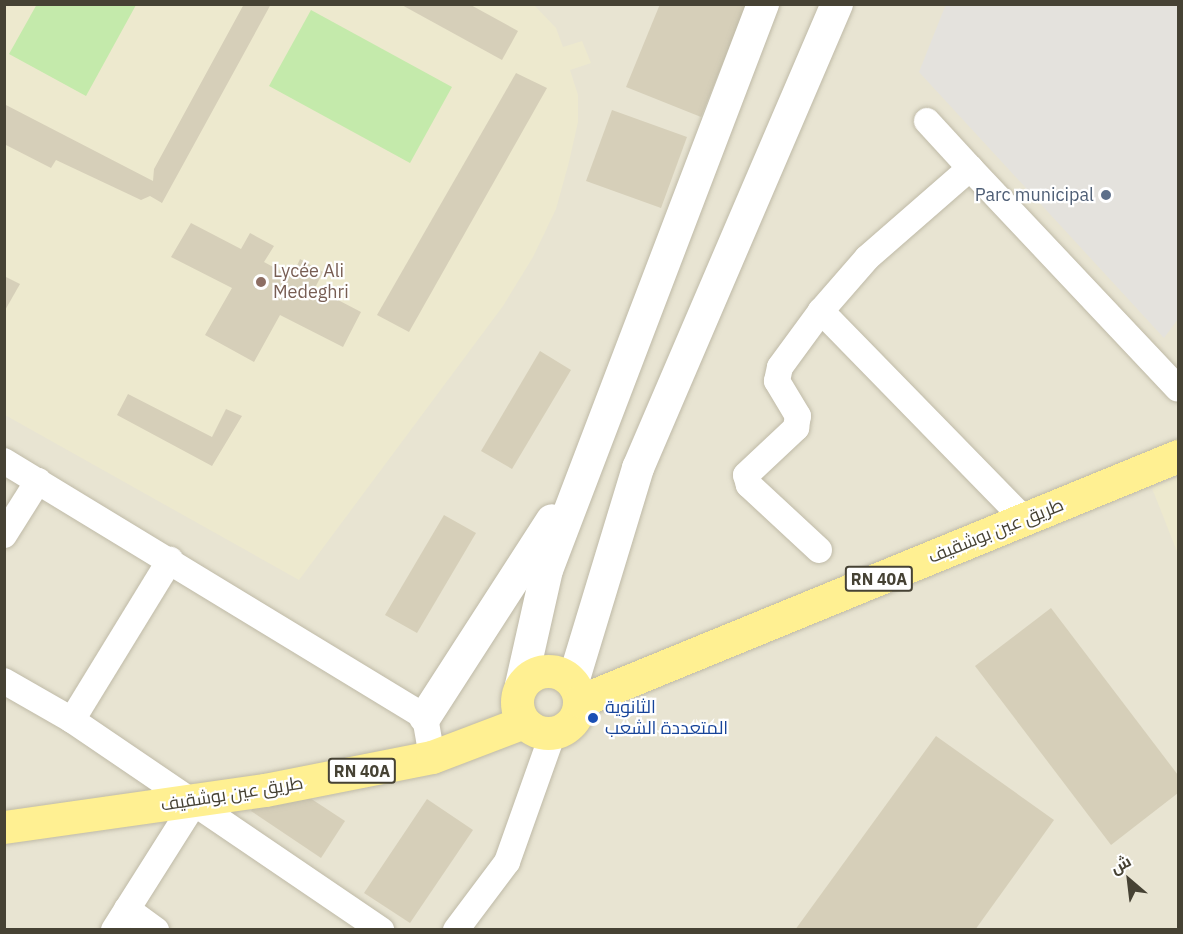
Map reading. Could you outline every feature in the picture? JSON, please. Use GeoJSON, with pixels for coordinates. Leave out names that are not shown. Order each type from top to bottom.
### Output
{"type":"FeatureCollection","features":[{"type":"Feature","properties":{"kind":"main road","name":"طريق عين بوشقيف"},"geometry":{"type":"LineString","coordinates":[[577,692],[1024,519],[1179,456]]}},
{"type":"Feature","properties":{"kind":"main road"},"geometry":{"type":"LineString","coordinates":[[538,728],[517,701],[521,685],[534,674],[555,671],[577,692]]}},
{"type":"Feature","properties":{"kind":"main road","name":"RN 40A"},"geometry":{"type":"LineString","coordinates":[[538,728],[572,723],[578,714],[577,692]]}},
{"type":"Feature","properties":{"kind":"main road","name":"طريق عين بوشقيف"},"geometry":{"type":"LineString","coordinates":[[4,827],[195,802],[265,790],[432,756],[538,728]]}},
{"type":"Feature","properties":{"kind":"street"},"geometry":{"type":"LineString","coordinates":[[521,685],[547,570],[763,4]]}},
{"type":"Feature","properties":{"kind":"street"},"geometry":{"type":"LineString","coordinates":[[577,692],[638,468],[837,4]]}},
{"type":"Feature","properties":{"kind":"street"},"geometry":{"type":"LineString","coordinates":[[927,121],[1179,389]]}},
{"type":"Feature","properties":{"kind":"street"},"geometry":{"type":"LineString","coordinates":[[819,550],[748,485],[746,476],[796,428],[798,416],[777,381],[780,367],[821,311],[867,258],[970,168]]}},
{"type":"Feature","properties":{"kind":"street"},"geometry":{"type":"LineString","coordinates":[[821,311],[1024,519]]}},
{"type":"Feature","properties":{"kind":"street"},"geometry":{"type":"LineString","coordinates":[[4,461],[425,717]]}},
{"type":"Feature","properties":{"kind":"street"},"geometry":{"type":"LineString","coordinates":[[432,756],[425,717],[589,464]]}},
{"type":"Feature","properties":{"kind":"street"},"geometry":{"type":"LineString","coordinates":[[4,535],[38,481]]}},
{"type":"Feature","properties":{"kind":"street"},"geometry":{"type":"LineString","coordinates":[[72,720],[170,560]]}},
{"type":"Feature","properties":{"kind":"street"},"geometry":{"type":"LineString","coordinates":[[4,681],[72,720],[381,930]]}},
{"type":"Feature","properties":{"kind":"street"},"geometry":{"type":"LineString","coordinates":[[456,930],[507,862],[538,728]]}},
{"type":"Feature","properties":{"kind":"street"},"geometry":{"type":"LineString","coordinates":[[156,930],[121,919],[195,802]]}},
{"type":"Feature","properties":{"kind":"shaded area","name":"Parc municipal"},"geometry":{"type":"Polygon","coordinates":[[[946,4],[1178,5],[1178,319],[1164,338],[919,72],[946,4]]]}},
{"type":"Feature","properties":{"kind":"shaded area"},"geometry":{"type":"Polygon","coordinates":[[[5,5],[1178,5],[1178,929],[5,929],[5,5]]]}},
{"type":"Feature","properties":{"kind":"shaded area","name":"Lycée Ali Medeghri"},"geometry":{"type":"Polygon","coordinates":[[[5,5],[534,5],[556,28],[563,47],[582,41],[591,63],[570,70],[578,95],[578,122],[569,162],[556,209],[533,257],[503,306],[299,580],[5,415],[5,5]]]}},
{"type":"Feature","properties":{"kind":"shaded area"},"geometry":{"type":"Polygon","coordinates":[[[1178,477],[1178,554],[1152,488],[1178,477]]]}},
{"type":"Feature","properties":{"kind":"green space"},"geometry":{"type":"Polygon","coordinates":[[[37,4],[136,5],[86,96],[9,54],[37,4]]]}},
{"type":"Feature","properties":{"kind":"green space"},"geometry":{"type":"Polygon","coordinates":[[[311,10],[452,87],[410,163],[269,86],[311,10]]]}},
{"type":"Feature","properties":{"kind":"building"},"geometry":{"type":"Polygon","coordinates":[[[244,4],[271,4],[162,203],[150,196],[141,200],[56,160],[51,168],[4,144],[4,104],[153,181],[154,169],[244,4]]]}},
{"type":"Feature","properties":{"kind":"building"},"geometry":{"type":"Polygon","coordinates":[[[400,4],[469,4],[518,31],[502,60],[400,4]]]}},
{"type":"Feature","properties":{"kind":"building"},"geometry":{"type":"Polygon","coordinates":[[[660,4],[747,4],[701,117],[626,87],[660,4]]]}},
{"type":"Feature","properties":{"kind":"building"},"geometry":{"type":"Polygon","coordinates":[[[516,73],[547,88],[409,332],[377,315],[516,73]]]}},
{"type":"Feature","properties":{"kind":"building"},"geometry":{"type":"Polygon","coordinates":[[[612,110],[687,137],[661,208],[586,181],[612,110]]]}},
{"type":"Feature","properties":{"kind":"building"},"geometry":{"type":"Polygon","coordinates":[[[191,223],[241,249],[250,233],[274,246],[264,262],[292,277],[300,259],[323,272],[315,288],[361,312],[343,347],[280,315],[254,362],[205,335],[232,288],[171,257],[191,223]]]}},
{"type":"Feature","properties":{"kind":"building"},"geometry":{"type":"Polygon","coordinates":[[[4,276],[20,284],[4,312],[4,276]]]}},
{"type":"Feature","properties":{"kind":"building"},"geometry":{"type":"Polygon","coordinates":[[[540,351],[571,370],[512,469],[481,451],[540,351]]]}},
{"type":"Feature","properties":{"kind":"building"},"geometry":{"type":"Polygon","coordinates":[[[128,394],[212,437],[226,409],[242,416],[212,466],[117,415],[128,394]]]}},
{"type":"Feature","properties":{"kind":"building"},"geometry":{"type":"Polygon","coordinates":[[[444,515],[476,533],[417,633],[385,615],[444,515]]]}},
{"type":"Feature","properties":{"kind":"building"},"geometry":{"type":"Polygon","coordinates":[[[1051,608],[1178,775],[1178,793],[1111,845],[975,666],[1051,608]]]}},
{"type":"Feature","properties":{"kind":"building"},"geometry":{"type":"Polygon","coordinates":[[[936,736],[1054,820],[975,930],[795,930],[936,736]]]}},
{"type":"Feature","properties":{"kind":"building"},"geometry":{"type":"Polygon","coordinates":[[[307,796],[345,821],[321,858],[251,811],[257,801],[307,796]]]}},
{"type":"Feature","properties":{"kind":"building"},"geometry":{"type":"Polygon","coordinates":[[[427,799],[473,830],[410,923],[364,893],[427,799]]]}},
{"type":"Feature","properties":{"kind":"place","name":"Parc municipal"},"geometry":{"type":"Point","coordinates":[1106,195]}},
{"type":"Feature","properties":{"kind":"place","name":"Lycée Ali Medeghri"},"geometry":{"type":"Point","coordinates":[261,282]}},
{"type":"Feature","properties":{"kind":"place","name":"الثانوية المتعددة الشعب"},"geometry":{"type":"Point","coordinates":[593,718]}}]}
